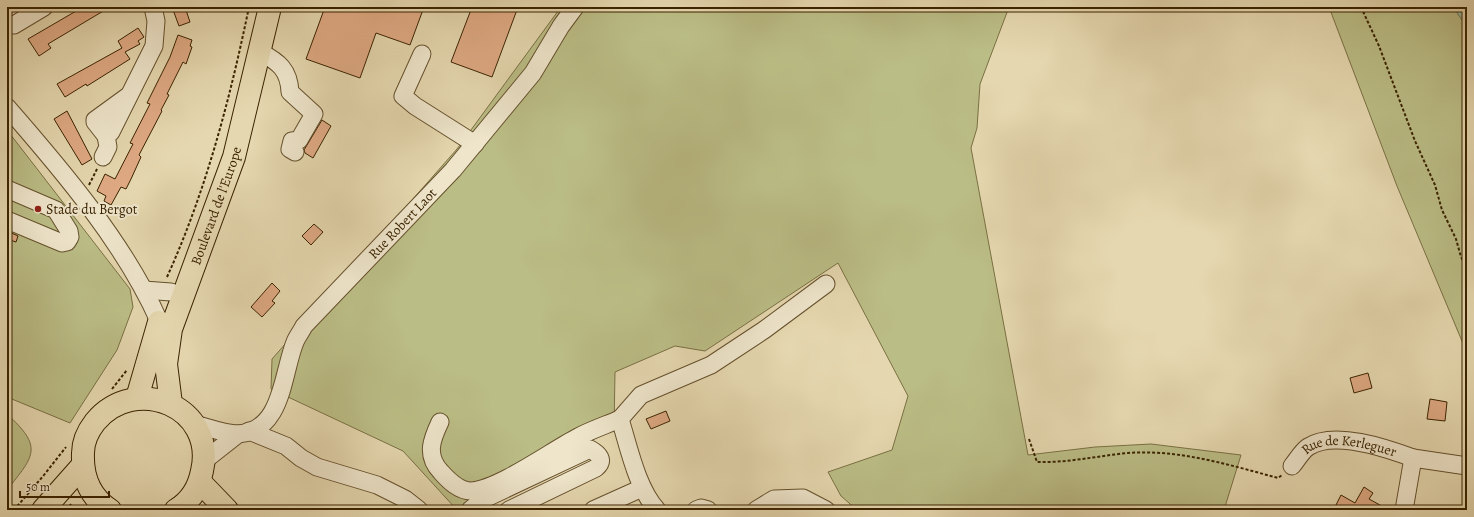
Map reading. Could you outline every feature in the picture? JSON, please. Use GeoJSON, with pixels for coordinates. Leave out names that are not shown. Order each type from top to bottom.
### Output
{"type":"FeatureCollection","features":[{"type":"Feature","properties":{"kind":"main road","name":"Boulevard de l'Europe"},"geometry":{"type":"LineString","coordinates":[[137,398],[159,321],[158,291],[222,160],[241,91],[260,7]]}},
{"type":"Feature","properties":{"kind":"main road","name":"Boulevard de l'Europe"},"geometry":{"type":"LineString","coordinates":[[171,404],[166,364],[171,329],[234,157],[270,7]]}},
{"type":"Feature","properties":{"kind":"main road"},"geometry":{"type":"LineString","coordinates":[[100,508],[92,494],[82,466],[83,446],[90,428],[102,413],[118,403],[137,398],[154,399],[171,404],[183,412],[194,424],[200,437],[205,460],[200,482],[192,496],[176,510]]}},
{"type":"Feature","properties":{"kind":"main road"},"geometry":{"type":"LineString","coordinates":[[43,510],[82,466]]}},
{"type":"Feature","properties":{"kind":"main road"},"geometry":{"type":"LineString","coordinates":[[200,482],[227,510]]}},
{"type":"Feature","properties":{"kind":"street"},"geometry":{"type":"LineString","coordinates":[[14,25],[44,7]]}},
{"type":"Feature","properties":{"kind":"street"},"geometry":{"type":"LineString","coordinates":[[103,157],[108,147],[106,136],[111,132],[154,46],[156,21],[153,7]]}},
{"type":"Feature","properties":{"kind":"street","name":"Rue Robert Laot"},"geometry":{"type":"LineString","coordinates":[[205,460],[243,433],[262,426],[271,415],[279,399],[295,342],[304,326],[416,210],[474,144],[533,73],[574,7]]}},
{"type":"Feature","properties":{"kind":"street"},"geometry":{"type":"LineString","coordinates":[[260,52],[285,70],[290,81],[290,92],[314,114],[299,140],[292,141],[290,149],[295,152]]}},
{"type":"Feature","properties":{"kind":"street"},"geometry":{"type":"LineString","coordinates":[[422,54],[403,96],[415,106],[474,144]]}},
{"type":"Feature","properties":{"kind":"street"},"geometry":{"type":"LineString","coordinates":[[8,108],[58,165],[158,291]]}},
{"type":"Feature","properties":{"kind":"street"},"geometry":{"type":"LineString","coordinates":[[7,189],[56,210],[69,231],[70,237],[67,242],[62,243],[7,220]]}},
{"type":"Feature","properties":{"kind":"street"},"geometry":{"type":"LineString","coordinates":[[440,422],[431,443],[432,454],[440,471],[459,488],[471,491],[496,483],[578,437],[620,419],[641,395],[711,365],[764,330],[826,284]]}},
{"type":"Feature","properties":{"kind":"street"},"geometry":{"type":"LineString","coordinates":[[620,419],[642,488],[649,502],[657,510]]}},
{"type":"Feature","properties":{"kind":"street"},"geometry":{"type":"LineString","coordinates":[[194,424],[243,433],[286,446],[301,458],[317,467],[377,485],[405,499],[419,510]]}},
{"type":"Feature","properties":{"kind":"street","name":"Rue de Kerleguer"},"geometry":{"type":"LineString","coordinates":[[1292,466],[1308,448],[1327,440],[1354,442],[1413,458],[1467,466]]}},
{"type":"Feature","properties":{"kind":"street"},"geometry":{"type":"LineString","coordinates":[[470,510],[482,500],[590,448],[598,453],[601,459],[600,464],[596,468],[509,510]]}},
{"type":"Feature","properties":{"kind":"street","name":"Rue de Kerleguer"},"geometry":{"type":"LineString","coordinates":[[1404,510],[1413,458]]}},
{"type":"Feature","properties":{"kind":"street"},"geometry":{"type":"LineString","coordinates":[[593,510],[642,488]]}},
{"type":"Feature","properties":{"kind":"street"},"geometry":{"type":"LineString","coordinates":[[756,510],[774,499],[803,498],[826,510]]}},
{"type":"Feature","properties":{"kind":"street"},"geometry":{"type":"LineString","coordinates":[[696,510],[701,508],[708,510]]}},
{"type":"Feature","properties":{"kind":"path"},"geometry":{"type":"LineString","coordinates":[[158,291],[168,276],[212,158],[226,110],[249,7]]}},
{"type":"Feature","properties":{"kind":"path"},"geometry":{"type":"LineString","coordinates":[[1361,7],[1379,46],[1410,128],[1435,185],[1442,210],[1456,239],[1460,257],[1467,268]]}},
{"type":"Feature","properties":{"kind":"path"},"geometry":{"type":"LineString","coordinates":[[79,193],[88,186],[103,157]]}},
{"type":"Feature","properties":{"kind":"path"},"geometry":{"type":"LineString","coordinates":[[1029,439],[1037,462],[1057,463],[1129,453],[1165,455],[1210,460],[1278,478],[1292,466]]}},
{"type":"Feature","properties":{"kind":"green space"},"geometry":{"type":"Polygon","coordinates":[[[561,7],[1009,7],[980,84],[977,128],[971,148],[1028,455],[1095,447],[1151,444],[1241,455],[1224,510],[857,510],[841,496],[828,472],[892,450],[908,396],[838,263],[705,351],[675,346],[615,372],[614,429],[476,500],[467,510],[457,510],[403,451],[271,389],[272,359],[457,149],[561,7]]]}},
{"type":"Feature","properties":{"kind":"green space"},"geometry":{"type":"Polygon","coordinates":[[[1329,7],[1453,7],[1467,27],[1467,353],[1397,186],[1329,7]]]}},
{"type":"Feature","properties":{"kind":"green space","name":"Stade du Bergot"},"geometry":{"type":"Polygon","coordinates":[[[7,130],[130,289],[133,307],[117,350],[70,423],[7,397],[7,130]]]}},
{"type":"Feature","properties":{"kind":"green space"},"geometry":{"type":"Polygon","coordinates":[[[7,414],[26,435],[30,443],[31,451],[24,468],[7,490],[7,414]]]}},
{"type":"Feature","properties":{"kind":"shaded area"},"geometry":{"type":"Polygon","coordinates":[[[1453,7],[1467,7],[1467,27],[1453,7]]]}},
{"type":"Feature","properties":{"kind":"building"},"geometry":{"type":"Polygon","coordinates":[[[83,7],[110,7],[48,44],[51,48],[39,56],[28,39],[83,7]]]}},
{"type":"Feature","properties":{"kind":"building"},"geometry":{"type":"Polygon","coordinates":[[[172,7],[185,7],[190,22],[179,26],[172,7]]]}},
{"type":"Feature","properties":{"kind":"building"},"geometry":{"type":"Polygon","coordinates":[[[325,7],[424,7],[410,45],[376,33],[360,78],[306,59],[325,7]]]}},
{"type":"Feature","properties":{"kind":"building"},"geometry":{"type":"Polygon","coordinates":[[[472,7],[518,7],[492,77],[451,62],[472,7]]]}},
{"type":"Feature","properties":{"kind":"building"},"geometry":{"type":"Polygon","coordinates":[[[138,28],[144,37],[138,41],[140,44],[125,52],[130,59],[87,86],[86,84],[65,97],[57,84],[122,48],[118,41],[138,28]]]}},
{"type":"Feature","properties":{"kind":"building"},"geometry":{"type":"Polygon","coordinates":[[[178,35],[192,40],[190,46],[192,47],[186,64],[183,62],[167,94],[169,95],[139,155],[141,157],[126,189],[121,187],[111,205],[104,201],[106,196],[97,191],[105,174],[115,179],[133,144],[130,143],[150,104],[147,103],[170,57],[178,35]]]}},
{"type":"Feature","properties":{"kind":"building"},"geometry":{"type":"Polygon","coordinates":[[[67,111],[92,159],[82,165],[54,119],[67,111]]]}},
{"type":"Feature","properties":{"kind":"building"},"geometry":{"type":"Polygon","coordinates":[[[322,120],[331,126],[313,158],[305,153],[304,150],[322,120]]]}},
{"type":"Feature","properties":{"kind":"building"},"geometry":{"type":"Polygon","coordinates":[[[314,224],[323,232],[311,245],[302,236],[314,224]]]}},
{"type":"Feature","properties":{"kind":"building"},"geometry":{"type":"Polygon","coordinates":[[[7,231],[18,236],[16,242],[7,239],[7,231]]]}},
{"type":"Feature","properties":{"kind":"building"},"geometry":{"type":"Polygon","coordinates":[[[272,283],[280,291],[272,301],[275,303],[262,317],[251,307],[272,283]]]}},
{"type":"Feature","properties":{"kind":"building"},"geometry":{"type":"Polygon","coordinates":[[[1368,373],[1372,388],[1354,393],[1350,378],[1368,373]]]}},
{"type":"Feature","properties":{"kind":"building"},"geometry":{"type":"Polygon","coordinates":[[[1430,399],[1447,402],[1445,421],[1427,419],[1430,399]]]}},
{"type":"Feature","properties":{"kind":"building"},"geometry":{"type":"Polygon","coordinates":[[[666,411],[670,421],[651,429],[646,419],[666,411]]]}},
{"type":"Feature","properties":{"kind":"building"},"geometry":{"type":"Polygon","coordinates":[[[1364,487],[1373,493],[1369,499],[1389,510],[1345,510],[1336,505],[1341,495],[1355,503],[1364,487]]]}},
{"type":"Feature","properties":{"kind":"place","name":"Stade du Bergot"},"geometry":{"type":"Point","coordinates":[38,209]}}]}
